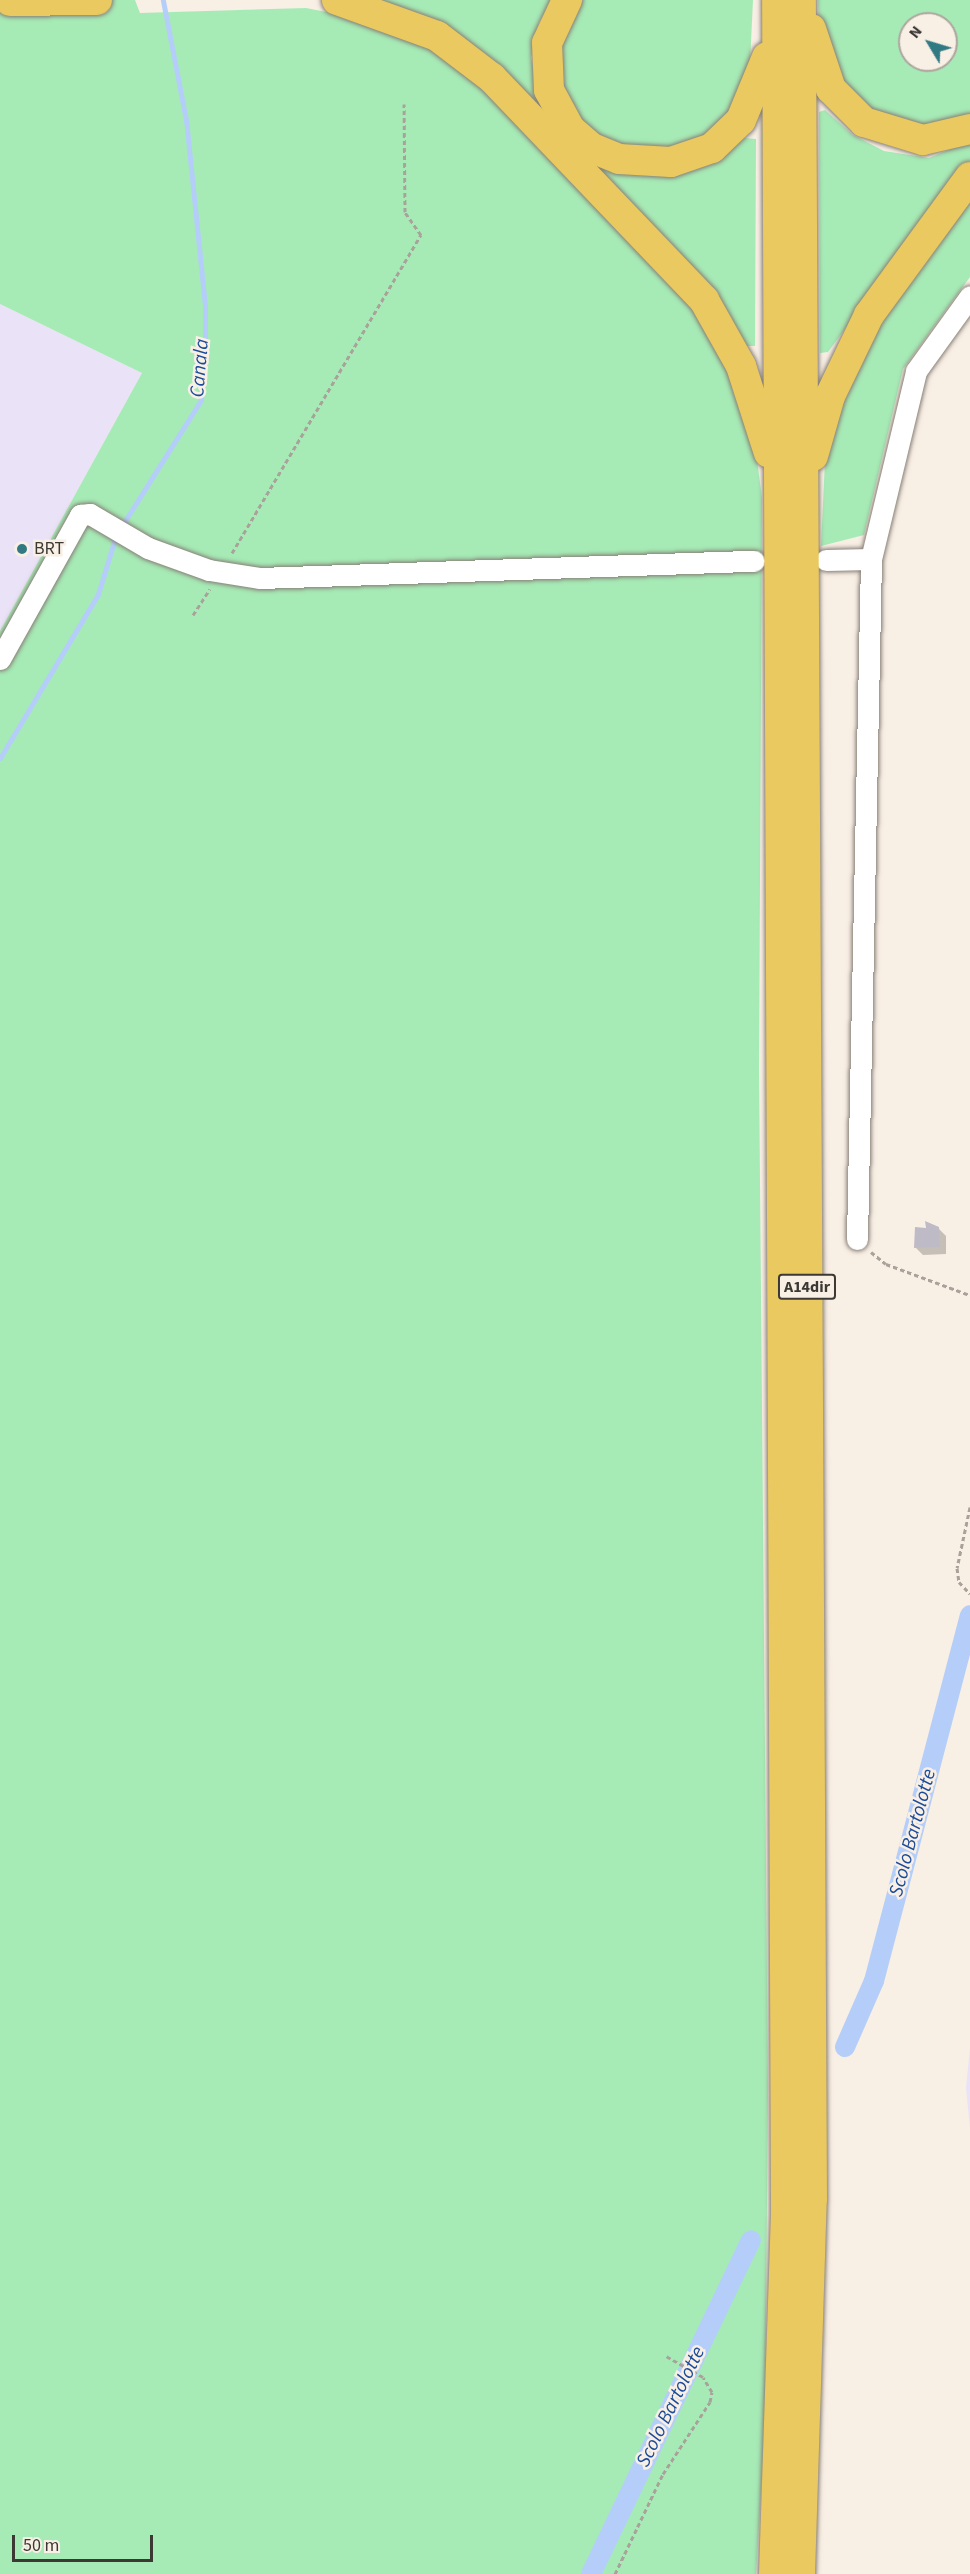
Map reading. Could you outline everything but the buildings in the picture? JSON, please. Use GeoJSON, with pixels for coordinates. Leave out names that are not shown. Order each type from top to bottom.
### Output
{"type":"FeatureCollection","features":[{"type":"Feature","properties":{"kind":"highway"},"geometry":{"type":"LineString","coordinates":[[12,0],[97,0]]}},
{"type":"Feature","properties":{"kind":"highway"},"geometry":{"type":"LineString","coordinates":[[337,0],[421,29],[475,62],[704,300],[741,366],[780,493]]}},
{"type":"Feature","properties":{"kind":"highway"},"geometry":{"type":"LineString","coordinates":[[567,0],[551,28],[545,59],[555,105],[592,148],[619,159],[654,164],[701,154],[741,120],[790,0]]}},
{"type":"Feature","properties":{"kind":"highway"},"geometry":{"type":"LineString","coordinates":[[790,0],[825,76],[851,113],[908,138],[937,140],[970,129]]}},
{"type":"Feature","properties":{"kind":"highway","name":"A14dir"},"geometry":{"type":"LineString","coordinates":[[774,2574],[786,2213],[780,493],[790,0]]}},
{"type":"Feature","properties":{"kind":"highway","name":"A14dir"},"geometry":{"type":"LineString","coordinates":[[790,0],[803,531],[812,2199],[800,2574]]}},
{"type":"Feature","properties":{"kind":"highway"},"geometry":{"type":"LineString","coordinates":[[803,531],[819,429],[850,350],[885,289],[970,177]]}},
{"type":"Feature","properties":{"kind":"street"},"geometry":{"type":"LineString","coordinates":[[857,1239],[871,559],[916,371],[970,296]]}},
{"type":"Feature","properties":{"kind":"street"},"geometry":{"type":"LineString","coordinates":[[0,659],[80,515],[90,514],[134,539],[221,572],[260,578],[754,561]]}},
{"type":"Feature","properties":{"kind":"street"},"geometry":{"type":"LineString","coordinates":[[826,560],[871,559]]}},
{"type":"Feature","properties":{"kind":"path"},"geometry":{"type":"LineString","coordinates":[[193,615],[221,572],[421,235],[405,212],[404,105]]}},
{"type":"Feature","properties":{"kind":"path"},"geometry":{"type":"LineString","coordinates":[[857,1239],[886,1264],[970,1295]]}},
{"type":"Feature","properties":{"kind":"path"},"geometry":{"type":"LineString","coordinates":[[970,1507],[957,1568],[959,1582],[970,1594]]}},
{"type":"Feature","properties":{"kind":"path"},"geometry":{"type":"LineString","coordinates":[[615,2574],[663,2474],[710,2402],[712,2392],[699,2375],[666,2356]]}},
{"type":"Feature","properties":{"kind":"shaded area","name":"BRT"},"geometry":{"type":"Polygon","coordinates":[[[0,304],[142,373],[0,631],[0,304]]]}},
{"type":"Feature","properties":{"kind":"shaded area"},"geometry":{"type":"Polygon","coordinates":[[[970,2048],[970,2128],[966,2088],[970,2048]]]}},
{"type":"Feature","properties":{"kind":"green space"},"geometry":{"type":"Polygon","coordinates":[[[0,0],[135,0],[140,13],[306,8],[377,22],[438,49],[478,80],[701,314],[737,372],[754,437],[762,498],[759,1069],[768,2092],[765,2427],[756,2574],[0,2574],[0,631],[142,373],[0,304],[0,0]]]}},
{"type":"Feature","properties":{"kind":"green space"},"geometry":{"type":"Polygon","coordinates":[[[373,0],[553,0],[539,22],[531,58],[542,102],[535,108],[373,0]]]}},
{"type":"Feature","properties":{"kind":"green space"},"geometry":{"type":"Polygon","coordinates":[[[583,0],[753,0],[750,63],[738,104],[714,131],[681,151],[616,147],[586,130],[566,104],[557,60],[564,24],[583,0]]]}},
{"type":"Feature","properties":{"kind":"green space"},"geometry":{"type":"Polygon","coordinates":[[[818,0],[970,0],[970,117],[929,136],[851,108],[819,31],[818,0]]]}},
{"type":"Feature","properties":{"kind":"green space"},"geometry":{"type":"Polygon","coordinates":[[[825,110],[853,135],[884,151],[929,158],[970,141],[970,161],[828,352],[820,353],[819,112],[825,110]]]}},
{"type":"Feature","properties":{"kind":"green space"},"geometry":{"type":"Polygon","coordinates":[[[745,138],[756,139],[755,346],[744,346],[595,170],[600,163],[667,174],[695,170],[745,138]]]}},
{"type":"Feature","properties":{"kind":"green space"},"geometry":{"type":"Polygon","coordinates":[[[970,190],[970,277],[903,369],[864,535],[821,546],[826,440],[843,373],[970,190]]]}},
{"type":"Feature","properties":{"kind":"waterway","name":"Canala"},"geometry":{"type":"LineString","coordinates":[[121,527],[201,400],[205,362],[205,306],[186,120],[163,0]]}},
{"type":"Feature","properties":{"kind":"waterway","name":"Canala"},"geometry":{"type":"LineString","coordinates":[[0,758],[98,594],[116,535]]}},
{"type":"Feature","properties":{"kind":"waterway","name":"Scolo Bartolotte"},"geometry":{"type":"LineString","coordinates":[[845,2047],[874,1981],[970,1615]]}},
{"type":"Feature","properties":{"kind":"waterway","name":"Scolo Bartolotte"},"geometry":{"type":"LineString","coordinates":[[591,2574],[751,2240]]}},
{"type":"Feature","properties":{"kind":"place","name":"BRT"},"geometry":{"type":"Point","coordinates":[22,549]}}]}
